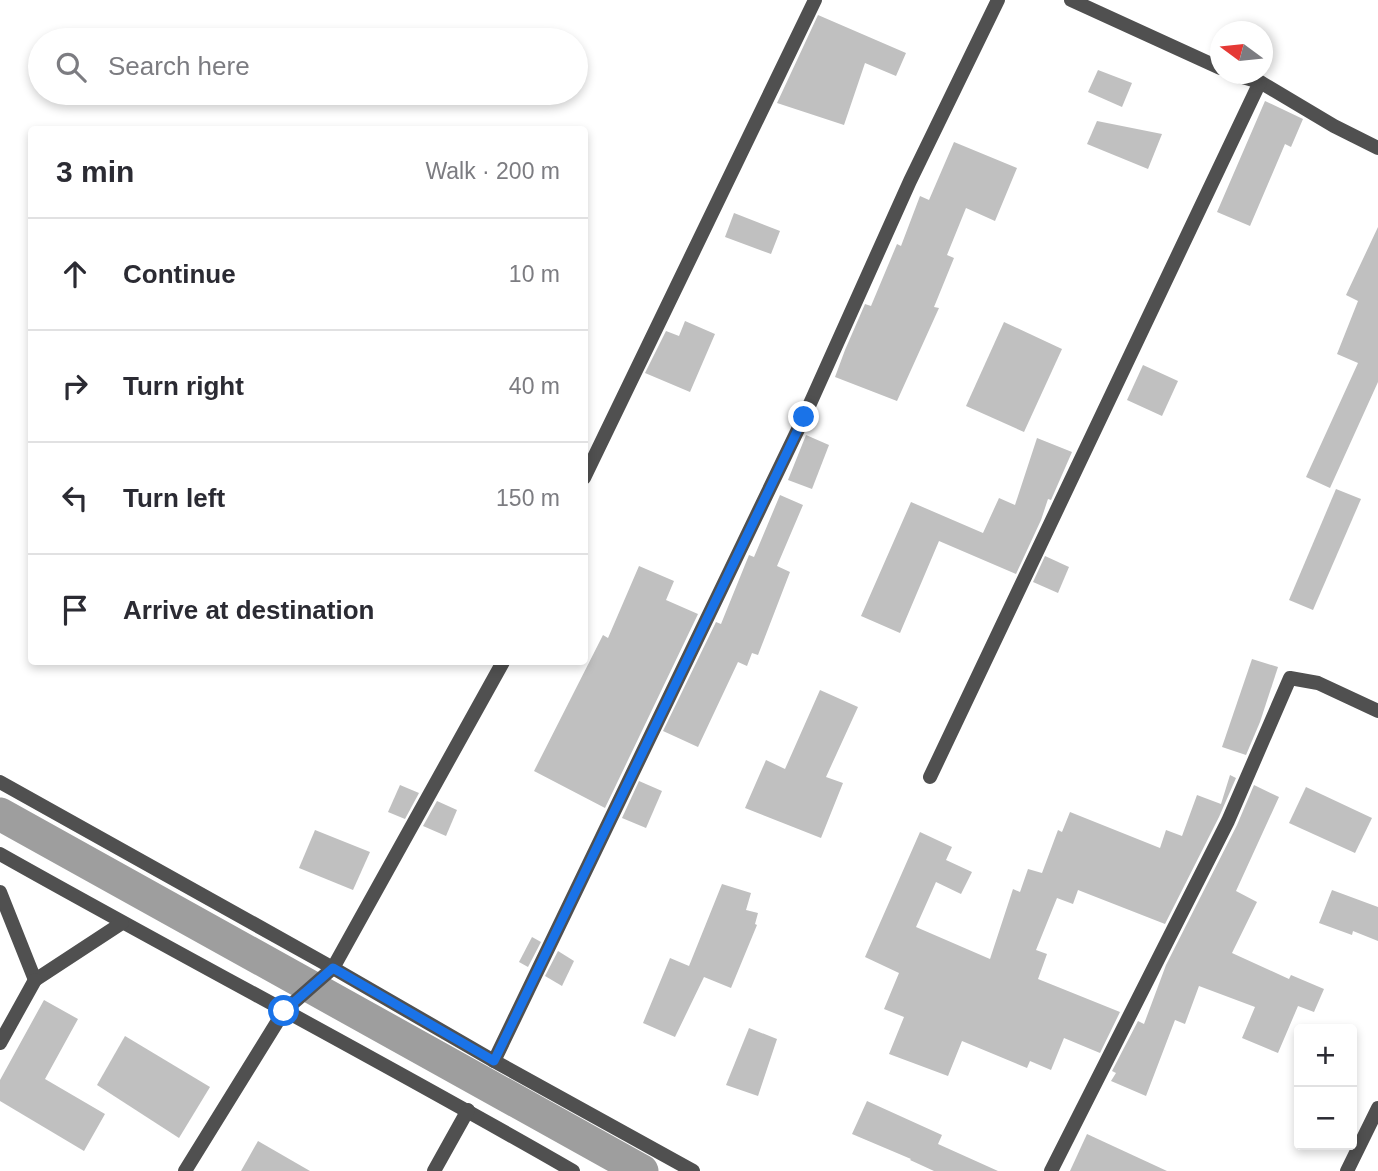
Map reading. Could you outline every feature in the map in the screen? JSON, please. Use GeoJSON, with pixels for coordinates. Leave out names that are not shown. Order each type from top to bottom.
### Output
{"type":"FeatureCollection","features":[{"type":"Feature","properties":{"kind":"street"},"geometry":{"type":"LineString","coordinates":[[588,470],[815,0]]}},
{"type":"Feature","properties":{"kind":"street"},"geometry":{"type":"LineString","coordinates":[[494,1061],[804,417],[911,181],[998,0]]}},
{"type":"Feature","properties":{"kind":"street"},"geometry":{"type":"LineString","coordinates":[[1072,0],[1210,63]]}},
{"type":"Feature","properties":{"kind":"street"},"geometry":{"type":"LineString","coordinates":[[930,777],[1260,84]]}},
{"type":"Feature","properties":{"kind":"street"},"geometry":{"type":"LineString","coordinates":[[1264,84],[1334,126],[1378,148]]}},
{"type":"Feature","properties":{"kind":"street"},"geometry":{"type":"LineString","coordinates":[[186,1171],[284,1011],[333,968],[501,665]]}},
{"type":"Feature","properties":{"kind":"street"},"geometry":{"type":"LineString","coordinates":[[1051,1171],[1228,821],[1290,678],[1318,683],[1378,712]]}},
{"type":"Feature","properties":{"kind":"street"},"geometry":{"type":"LineString","coordinates":[[0,782],[693,1171]]}},
{"type":"Feature","properties":{"kind":"street"},"geometry":{"type":"LineString","coordinates":[[0,854],[468,1110],[573,1171]]}},
{"type":"Feature","properties":{"kind":"street"},"geometry":{"type":"LineString","coordinates":[[0,892],[35,980]]}},
{"type":"Feature","properties":{"kind":"street"},"geometry":{"type":"LineString","coordinates":[[0,1043],[35,980],[122,923]]}},
{"type":"Feature","properties":{"kind":"street"},"geometry":{"type":"LineString","coordinates":[[1347,1171],[1378,1108]]}},
{"type":"Feature","properties":{"kind":"street"},"geometry":{"type":"LineString","coordinates":[[434,1171],[468,1110]]}},
{"type":"Feature","properties":{"kind":"building"},"geometry":{"type":"Polygon","coordinates":[[[818,15],[906,53],[896,76],[865,63],[844,125],[777,103],[818,15]]]}},
{"type":"Feature","properties":{"kind":"building"},"geometry":{"type":"Polygon","coordinates":[[[1098,70],[1132,83],[1122,107],[1088,92],[1098,70]]]}},
{"type":"Feature","properties":{"kind":"building"},"geometry":{"type":"Polygon","coordinates":[[[1265,101],[1303,119],[1291,147],[1285,144],[1250,226],[1217,212],[1265,101]]]}},
{"type":"Feature","properties":{"kind":"building"},"geometry":{"type":"Polygon","coordinates":[[[1097,121],[1162,134],[1148,169],[1087,144],[1097,121]]]}},
{"type":"Feature","properties":{"kind":"building"},"geometry":{"type":"Polygon","coordinates":[[[954,142],[1017,168],[995,221],[966,208],[947,255],[954,258],[934,307],[939,308],[897,401],[835,377],[865,304],[871,306],[897,244],[901,246],[920,196],[929,200],[954,142]]]}},
{"type":"Feature","properties":{"kind":"building"},"geometry":{"type":"Polygon","coordinates":[[[734,213],[780,231],[771,254],[725,237],[734,213]]]}},
{"type":"Feature","properties":{"kind":"building"},"geometry":{"type":"Polygon","coordinates":[[[1378,227],[1378,382],[1330,488],[1306,477],[1358,363],[1337,354],[1358,301],[1346,295],[1378,227]]]}},
{"type":"Feature","properties":{"kind":"building"},"geometry":{"type":"Polygon","coordinates":[[[685,321],[715,334],[690,392],[645,373],[666,331],[679,336],[685,321]]]}},
{"type":"Feature","properties":{"kind":"building"},"geometry":{"type":"Polygon","coordinates":[[[1004,322],[1062,349],[1024,432],[966,406],[1004,322]]]}},
{"type":"Feature","properties":{"kind":"building"},"geometry":{"type":"Polygon","coordinates":[[[1143,365],[1178,381],[1162,416],[1127,400],[1143,365]]]}},
{"type":"Feature","properties":{"kind":"building"},"geometry":{"type":"Polygon","coordinates":[[[806,435],[829,445],[812,489],[788,480],[806,435]]]}},
{"type":"Feature","properties":{"kind":"building"},"geometry":{"type":"Polygon","coordinates":[[[1037,438],[1072,452],[1051,500],[1048,499],[1016,574],[939,541],[900,633],[861,616],[911,502],[983,533],[999,498],[1015,505],[1037,438]]]}},
{"type":"Feature","properties":{"kind":"building"},"geometry":{"type":"Polygon","coordinates":[[[1336,489],[1361,499],[1313,610],[1289,600],[1336,489]]]}},
{"type":"Feature","properties":{"kind":"building"},"geometry":{"type":"Polygon","coordinates":[[[780,495],[803,505],[777,566],[790,572],[758,655],[752,653],[747,666],[738,662],[698,747],[663,731],[716,622],[721,624],[749,555],[754,557],[780,495]]]}},
{"type":"Feature","properties":{"kind":"building"},"geometry":{"type":"Polygon","coordinates":[[[1045,556],[1069,567],[1058,593],[1033,582],[1045,556]]]}},
{"type":"Feature","properties":{"kind":"building"},"geometry":{"type":"Polygon","coordinates":[[[639,566],[674,581],[666,600],[698,614],[605,808],[534,771],[603,635],[608,638],[639,566]]]}},
{"type":"Feature","properties":{"kind":"building"},"geometry":{"type":"Polygon","coordinates":[[[1252,659],[1278,667],[1246,755],[1222,747],[1252,659]]]}},
{"type":"Feature","properties":{"kind":"building"},"geometry":{"type":"Polygon","coordinates":[[[820,690],[858,707],[826,777],[843,783],[821,838],[745,808],[766,760],[785,769],[820,690]]]}},
{"type":"Feature","properties":{"kind":"building"},"geometry":{"type":"Polygon","coordinates":[[[1230,775],[1236,778],[1219,817],[1165,924],[1078,890],[1073,904],[1057,898],[1036,950],[1047,954],[1038,979],[1120,1012],[1100,1053],[1064,1038],[1051,1070],[1030,1061],[1027,1068],[962,1041],[948,1076],[889,1054],[904,1017],[884,1009],[899,973],[865,957],[920,832],[952,847],[946,860],[972,872],[961,894],[936,882],[916,927],[990,959],[1013,889],[1020,892],[1028,869],[1042,873],[1058,830],[1062,832],[1070,812],[1160,848],[1166,830],[1182,836],[1197,795],[1221,804],[1230,775]]]}},
{"type":"Feature","properties":{"kind":"building"},"geometry":{"type":"Polygon","coordinates":[[[639,781],[662,791],[646,828],[622,818],[639,781]]]}},
{"type":"Feature","properties":{"kind":"building"},"geometry":{"type":"Polygon","coordinates":[[[400,785],[419,793],[405,819],[388,812],[400,785]]]}},
{"type":"Feature","properties":{"kind":"building"},"geometry":{"type":"Polygon","coordinates":[[[1254,785],[1279,797],[1236,891],[1257,902],[1232,953],[1289,979],[1291,975],[1324,989],[1314,1012],[1298,1006],[1278,1053],[1242,1038],[1255,1007],[1199,986],[1185,1024],[1175,1020],[1146,1096],[1111,1081],[1116,1073],[1112,1071],[1138,1021],[1144,1024],[1166,965],[1237,825],[1254,785]]]}},
{"type":"Feature","properties":{"kind":"building"},"geometry":{"type":"Polygon","coordinates":[[[1306,787],[1372,818],[1355,853],[1289,823],[1306,787]]]}},
{"type":"Feature","properties":{"kind":"building"},"geometry":{"type":"Polygon","coordinates":[[[437,801],[457,810],[446,836],[423,826],[437,801]]]}},
{"type":"Feature","properties":{"kind":"building"},"geometry":{"type":"Polygon","coordinates":[[[315,830],[370,852],[353,890],[299,868],[315,830]]]}},
{"type":"Feature","properties":{"kind":"building"},"geometry":{"type":"Polygon","coordinates":[[[722,884],[751,893],[746,910],[758,913],[757,925],[731,988],[704,977],[675,1037],[643,1023],[670,958],[689,966],[722,884]]]}},
{"type":"Feature","properties":{"kind":"building"},"geometry":{"type":"Polygon","coordinates":[[[1332,890],[1378,907],[1378,941],[1353,931],[1352,935],[1319,923],[1332,890]]]}},
{"type":"Feature","properties":{"kind":"building"},"geometry":{"type":"Polygon","coordinates":[[[532,937],[541,942],[528,967],[519,962],[532,937]]]}},
{"type":"Feature","properties":{"kind":"building"},"geometry":{"type":"Polygon","coordinates":[[[558,951],[574,961],[562,986],[545,976],[558,951]]]}},
{"type":"Feature","properties":{"kind":"building"},"geometry":{"type":"Polygon","coordinates":[[[44,1000],[78,1019],[45,1079],[105,1114],[84,1151],[0,1101],[0,1080],[44,1000]]]}},
{"type":"Feature","properties":{"kind":"building"},"geometry":{"type":"Polygon","coordinates":[[[749,1028],[777,1039],[758,1096],[726,1085],[749,1028]]]}},
{"type":"Feature","properties":{"kind":"building"},"geometry":{"type":"Polygon","coordinates":[[[125,1036],[210,1087],[179,1138],[97,1085],[125,1036]]]}},
{"type":"Feature","properties":{"kind":"building"},"geometry":{"type":"Polygon","coordinates":[[[867,1101],[942,1135],[938,1144],[998,1171],[934,1171],[852,1134],[867,1101]]]}},
{"type":"Feature","properties":{"kind":"building"},"geometry":{"type":"Polygon","coordinates":[[[1087,1134],[1167,1171],[1070,1171],[1087,1134]]]}},
{"type":"Feature","properties":{"kind":"building"},"geometry":{"type":"Polygon","coordinates":[[[258,1141],[310,1171],[241,1171],[258,1141]]]}},
{"type":"Feature","properties":{"kind":"waterway"},"geometry":{"type":"LineString","coordinates":[[0,814],[642,1171]]}},
{"type":"Feature","properties":{"kind":"route"},"geometry":{"type":"LineString","coordinates":[[284,1011],[333,968],[494,1061],[804,417]]}}]}
